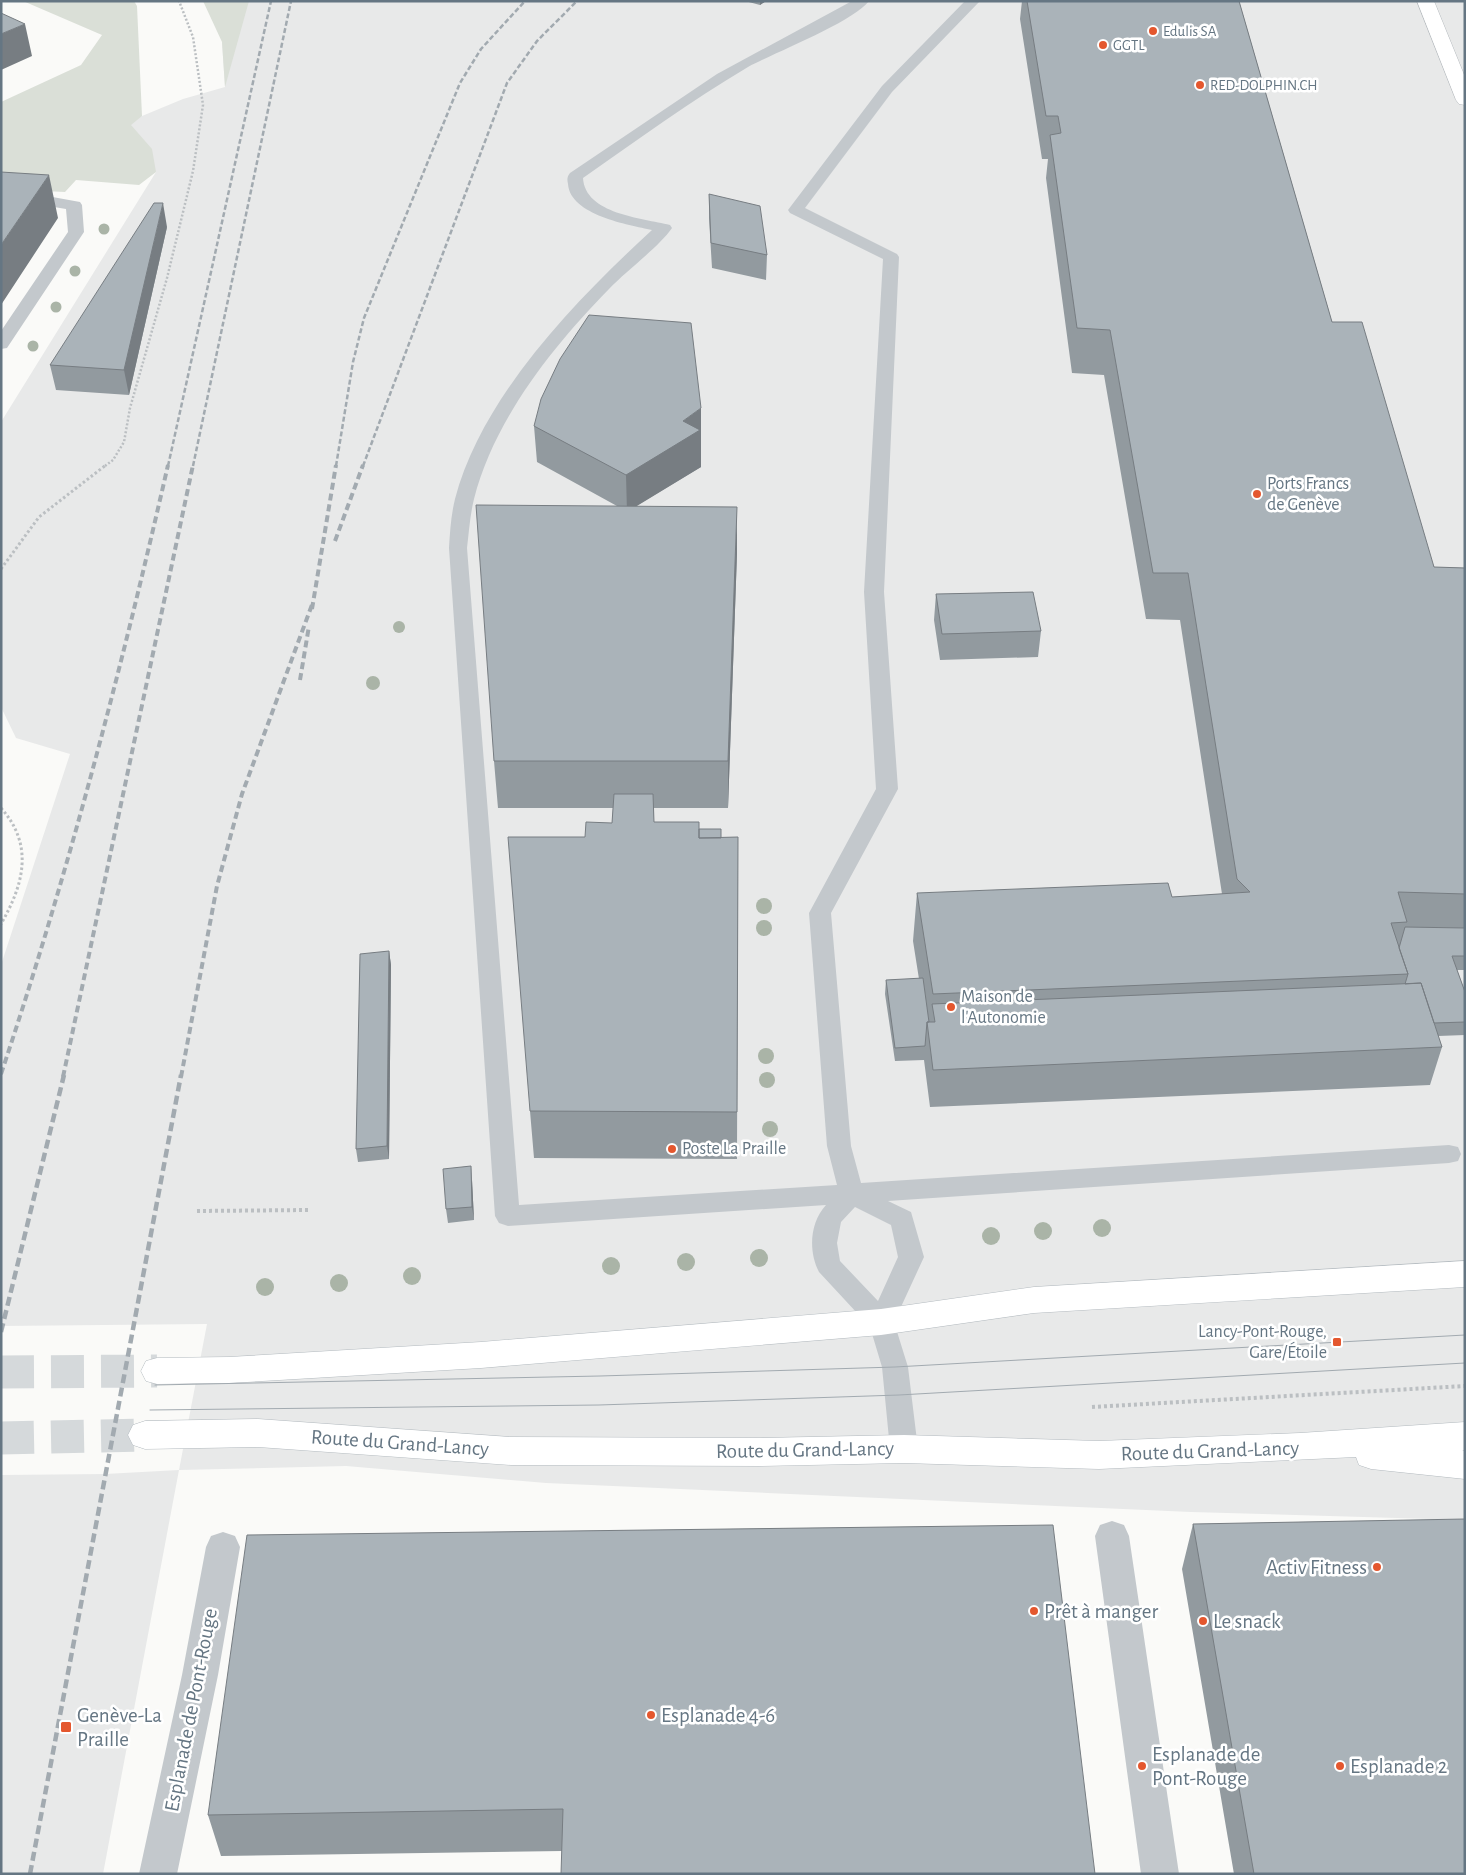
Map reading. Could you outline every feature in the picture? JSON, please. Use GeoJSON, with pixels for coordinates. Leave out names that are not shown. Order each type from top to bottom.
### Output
{"type":"FeatureCollection","features":[{"type":"Feature","properties":{"kind":"main road"},"geometry":{"type":"LineString","coordinates":[[1425,1],[1465,100]]}},
{"type":"Feature","properties":{"kind":"main road"},"geometry":{"type":"LineString","coordinates":[[158,1371],[259,1368],[481,1356],[881,1322],[1034,1300],[1465,1274]]}},
{"type":"Feature","properties":{"kind":"main road","name":"Route du Grand-Lancy"},"geometry":{"type":"LineString","coordinates":[[145,1435],[258,1433],[511,1451],[759,1452],[904,1449],[1099,1455],[1300,1448],[1465,1436]]}},
{"type":"Feature","properties":{"kind":"main road"},"geometry":{"type":"LineString","coordinates":[[1300,1448],[1465,1465]]}},
{"type":"Feature","properties":{"kind":"street"},"geometry":{"type":"LineString","coordinates":[[1112,1536],[1160,1874]]}},
{"type":"Feature","properties":{"kind":"street","name":"Esplanade de Pont-Rouge"},"geometry":{"type":"LineString","coordinates":[[158,1874],[200,1675],[223,1547]]}},
{"type":"Feature","properties":{"kind":"lane"},"geometry":{"type":"LineString","coordinates":[[862,1],[836,17],[744,64],[696,94],[576,176],[576,192],[586,203],[596,209],[664,228],[610,276],[562,328],[509,401],[490,437],[466,492],[458,548],[500,1138],[508,1216],[755,1198],[852,1194],[1449,1154]]}},
{"type":"Feature","properties":{"kind":"lane"},"geometry":{"type":"LineString","coordinates":[[881,1322],[911,1257],[902,1220],[852,1194],[839,1146],[820,913],[887,789],[874,592],[891,257],[796,210],[887,89],[974,1]]}},
{"type":"Feature","properties":{"kind":"lane"},"geometry":{"type":"LineString","coordinates":[[1,198],[36,199],[74,205],[76,232],[1,344]]}},
{"type":"Feature","properties":{"kind":"lane"},"geometry":{"type":"LineString","coordinates":[[852,1194],[829,1218],[824,1243],[828,1265],[881,1322],[895,1367],[904,1449]]}},
{"type":"Feature","properties":{"kind":"path"},"geometry":{"type":"LineString","coordinates":[[1,569],[39,517],[113,460],[124,442],[130,408],[167,278],[193,171],[203,105],[193,36],[179,1]]}},
{"type":"Feature","properties":{"kind":"path"},"geometry":{"type":"LineString","coordinates":[[1,808],[11,816],[18,828],[23,859],[19,885],[1,924]]}},
{"type":"Feature","properties":{"kind":"path"},"geometry":{"type":"LineString","coordinates":[[197,1211],[310,1210]]}},
{"type":"Feature","properties":{"kind":"path"},"geometry":{"type":"LineString","coordinates":[[1092,1406],[1465,1386]]}},
{"type":"Feature","properties":{"kind":"shaded area"},"geometry":{"type":"Polygon","coordinates":[[[23,1],[134,1],[137,6],[142,116],[131,125],[152,149],[156,172],[139,185],[76,180],[65,192],[1,189],[1,102],[81,65],[102,35],[23,1]]]}},
{"type":"Feature","properties":{"kind":"shaded area"},"geometry":{"type":"Polygon","coordinates":[[[203,1],[249,1],[225,87],[222,42],[203,1]]]}},
{"type":"Feature","properties":{"kind":"shaded area"},"geometry":{"type":"Polygon","coordinates":[[[228,1],[1465,1],[1465,1520],[1191,1512],[546,1483],[346,1466],[179,1470],[207,1324],[1,1326],[1,965],[70,754],[16,738],[1,707],[1,422],[156,172],[118,126],[183,99],[225,87],[222,42],[228,1]]]}},
{"type":"Feature","properties":{"kind":"shaded area","name":"Genève-La Praille"},"geometry":{"type":"Polygon","coordinates":[[[179,1470],[103,1874],[1,1874],[1,1475],[105,1474],[179,1470]]]}},
{"type":"Feature","properties":{"kind":"building","name":"Ports Francs de Genève"},"geometry":{"type":"Polygon","coordinates":[[[1027,1],[1239,1],[1332,322],[1362,322],[1434,567],[1465,568],[1465,894],[1398,892],[1407,922],[1391,923],[1408,974],[933,994],[917,893],[1168,883],[1172,897],[1250,892],[1237,879],[1188,573],[1153,573],[1110,330],[1077,328],[1050,135],[1061,133],[1058,116],[1046,116],[1027,1]]]}},
{"type":"Feature","properties":{"kind":"building"},"geometry":{"type":"Polygon","coordinates":[[[1,13],[25,24],[1,34],[1,13]]]}},
{"type":"Feature","properties":{"kind":"building"},"geometry":{"type":"Polygon","coordinates":[[[1,172],[49,175],[1,245],[1,172]]]}},
{"type":"Feature","properties":{"kind":"building"},"geometry":{"type":"Polygon","coordinates":[[[709,194],[760,206],[767,255],[711,243],[709,194]]]}},
{"type":"Feature","properties":{"kind":"building"},"geometry":{"type":"Polygon","coordinates":[[[154,203],[163,203],[124,370],[50,365],[154,203]]]}},
{"type":"Feature","properties":{"kind":"building"},"geometry":{"type":"Polygon","coordinates":[[[589,315],[691,323],[701,408],[683,421],[700,430],[626,475],[534,426],[541,399],[560,359],[589,315]]]}},
{"type":"Feature","properties":{"kind":"building"},"geometry":{"type":"Polygon","coordinates":[[[476,505],[737,507],[728,761],[494,761],[476,505]]]}},
{"type":"Feature","properties":{"kind":"building"},"geometry":{"type":"Polygon","coordinates":[[[1033,592],[1041,631],[942,634],[936,594],[1033,592]]]}},
{"type":"Feature","properties":{"kind":"building"},"geometry":{"type":"Polygon","coordinates":[[[614,794],[653,794],[654,822],[699,822],[699,838],[738,837],[737,1112],[530,1111],[508,837],[585,837],[586,822],[612,823],[614,794]]]}},
{"type":"Feature","properties":{"kind":"building"},"geometry":{"type":"Polygon","coordinates":[[[699,829],[721,829],[721,838],[699,838],[699,829]]]}},
{"type":"Feature","properties":{"kind":"building"},"geometry":{"type":"Polygon","coordinates":[[[1405,927],[1465,928],[1465,956],[1452,956],[1465,992],[1465,1022],[1434,1023],[1421,983],[1405,984],[1408,974],[1399,948],[1405,927]]]}},
{"type":"Feature","properties":{"kind":"building"},"geometry":{"type":"Polygon","coordinates":[[[389,951],[387,1146],[356,1149],[360,954],[389,951]]]}},
{"type":"Feature","properties":{"kind":"building"},"geometry":{"type":"Polygon","coordinates":[[[923,978],[929,1022],[927,1022],[925,1046],[895,1048],[886,980],[923,978]]]}},
{"type":"Feature","properties":{"kind":"building"},"geometry":{"type":"Polygon","coordinates":[[[1421,983],[1442,1047],[933,1070],[927,1022],[935,1022],[932,1004],[1421,983]]]}},
{"type":"Feature","properties":{"kind":"building"},"geometry":{"type":"Polygon","coordinates":[[[471,1166],[472,1207],[446,1209],[443,1169],[471,1166]]]}},
{"type":"Feature","properties":{"kind":"building","name":"Esplanade 2"},"geometry":{"type":"Polygon","coordinates":[[[1465,1519],[1465,1874],[1254,1874],[1193,1524],[1465,1519]]]}},
{"type":"Feature","properties":{"kind":"building","name":"Esplanade 4-6"},"geometry":{"type":"Polygon","coordinates":[[[1053,1525],[1095,1874],[561,1874],[563,1809],[208,1815],[247,1535],[1053,1525]]]}},
{"type":"Feature","properties":{"kind":"tunnel"},"geometry":{"type":"LineString","coordinates":[[1,1372],[157,1371]]}},
{"type":"Feature","properties":{"kind":"tunnel"},"geometry":{"type":"LineString","coordinates":[[1,1438],[145,1435]]}},
{"type":"Feature","properties":{"kind":"tram line"},"geometry":{"type":"LineString","coordinates":[[155,1385],[600,1376],[895,1367],[1465,1335]]}},
{"type":"Feature","properties":{"kind":"tram line"},"geometry":{"type":"LineString","coordinates":[[150,1410],[599,1405],[899,1395],[1465,1363]]}},
{"type":"Feature","properties":{"kind":"railway"},"geometry":{"type":"LineString","coordinates":[[168,466],[271,1]]}},
{"type":"Feature","properties":{"kind":"railway"},"geometry":{"type":"LineString","coordinates":[[193,466],[291,1]]}},
{"type":"Feature","properties":{"kind":"railway"},"geometry":{"type":"LineString","coordinates":[[336,466],[353,362],[364,318],[460,83],[481,49],[525,1]]}},
{"type":"Feature","properties":{"kind":"railway"},"geometry":{"type":"LineString","coordinates":[[363,466],[507,83],[537,41],[577,1]]}},
{"type":"Feature","properties":{"kind":"railway"},"geometry":{"type":"LineString","coordinates":[[1,1074],[49,923],[92,772],[132,619],[168,465]]}},
{"type":"Feature","properties":{"kind":"railway"},"geometry":{"type":"LineString","coordinates":[[63,1077],[193,465]]}},
{"type":"Feature","properties":{"kind":"railway"},"geometry":{"type":"LineString","coordinates":[[312,609],[336,465]]}},
{"type":"Feature","properties":{"kind":"railway"},"geometry":{"type":"LineString","coordinates":[[335,541],[363,465]]}},
{"type":"Feature","properties":{"kind":"railway"},"geometry":{"type":"LineString","coordinates":[[181,1077],[217,886],[242,794],[313,602]]}},
{"type":"Feature","properties":{"kind":"railway"},"geometry":{"type":"LineString","coordinates":[[300,680],[309,626]]}},
{"type":"Feature","properties":{"kind":"railway"},"geometry":{"type":"LineString","coordinates":[[1,1332],[64,1075]]}},
{"type":"Feature","properties":{"kind":"railway"},"geometry":{"type":"LineString","coordinates":[[30,1874],[181,1075]]}},
{"type":"Feature","properties":{"kind":"place","name":"Edulis SA"},"geometry":{"type":"Point","coordinates":[1153,31]}},
{"type":"Feature","properties":{"kind":"place","name":"GGTL"},"geometry":{"type":"Point","coordinates":[1103,45]}},
{"type":"Feature","properties":{"kind":"place","name":"RED-DOLPHIN.CH"},"geometry":{"type":"Point","coordinates":[1200,85]}},
{"type":"Feature","properties":{"kind":"place","name":"Ports Francs de Genève"},"geometry":{"type":"Point","coordinates":[1257,494]}},
{"type":"Feature","properties":{"kind":"place","name":"Maison de l'Autonomie"},"geometry":{"type":"Point","coordinates":[951,1007]}},
{"type":"Feature","properties":{"kind":"place","name":"Poste La Praille"},"geometry":{"type":"Point","coordinates":[672,1149]}},
{"type":"Feature","properties":{"kind":"place","name":"Lancy-Pont-Rouge, Gare/Étoile"},"geometry":{"type":"Point","coordinates":[1337,1342]}},
{"type":"Feature","properties":{"kind":"place","name":"Activ Fitness"},"geometry":{"type":"Point","coordinates":[1377,1567]}},
{"type":"Feature","properties":{"kind":"place","name":"Prêt à manger"},"geometry":{"type":"Point","coordinates":[1034,1611]}},
{"type":"Feature","properties":{"kind":"place","name":"Le snack"},"geometry":{"type":"Point","coordinates":[1203,1621]}},
{"type":"Feature","properties":{"kind":"place","name":"Esplanade 4-6"},"geometry":{"type":"Point","coordinates":[651,1715]}},
{"type":"Feature","properties":{"kind":"place","name":"Genève-La Praille"},"geometry":{"type":"Point","coordinates":[66,1727]}},
{"type":"Feature","properties":{"kind":"place","name":"Esplanade de Pont-Rouge"},"geometry":{"type":"Point","coordinates":[1142,1766]}},
{"type":"Feature","properties":{"kind":"place","name":"Esplanade 2"},"geometry":{"type":"Point","coordinates":[1340,1766]}}]}
